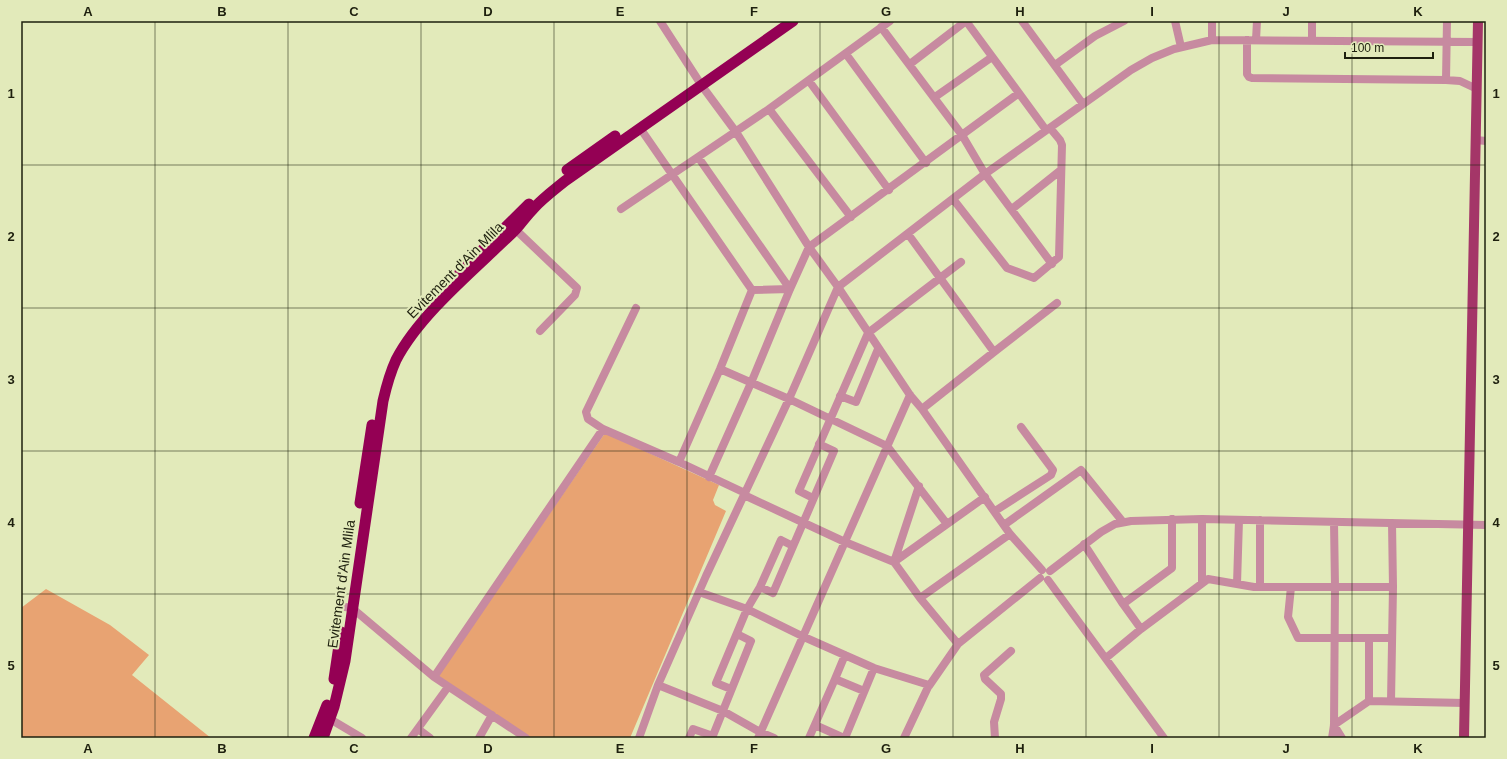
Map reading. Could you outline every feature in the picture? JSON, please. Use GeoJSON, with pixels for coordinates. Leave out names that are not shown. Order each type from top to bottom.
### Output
{"type":"FeatureCollection","features":[{"type":"Feature","properties":{"kind":"highway","name":"Evitement d'Ain Mlila"},"geometry":{"type":"LineString","coordinates":[[314,738],[332,689],[349,608],[383,401],[395,361],[410,338],[437,306],[516,230],[532,209],[550,192],[640,128],[782,21]]}},
{"type":"Feature","properties":{"kind":"highway","name":"Evitement d'Ain Mlila"},"geometry":{"type":"LineString","coordinates":[[323,738],[340,683],[366,455],[377,394],[389,358],[398,342],[431,302],[545,189],[583,158],[793,21]]}},
{"type":"Feature","properties":{"kind":"main road"},"geometry":{"type":"LineString","coordinates":[[1464,738],[1468,525],[1481,140],[1477,89],[1478,21]]}},
{"type":"Feature","properties":{"kind":"street"},"geometry":{"type":"LineString","coordinates":[[660,21],[700,83],[736,132],[809,247],[838,287],[910,395],[922,408],[1010,534],[1046,570]]}},
{"type":"Feature","properties":{"kind":"street"},"geometry":{"type":"LineString","coordinates":[[621,209],[769,110],[890,21]]}},
{"type":"Feature","properties":{"kind":"street"},"geometry":{"type":"LineString","coordinates":[[910,64],[966,21],[1019,93],[1048,129],[1060,140],[1062,145],[1059,257],[1034,278],[1007,268],[954,199]]}},
{"type":"Feature","properties":{"kind":"street"},"geometry":{"type":"LineString","coordinates":[[1022,21],[1083,104]]}},
{"type":"Feature","properties":{"kind":"street"},"geometry":{"type":"LineString","coordinates":[[1055,66],[1095,36],[1124,21]]}},
{"type":"Feature","properties":{"kind":"street"},"geometry":{"type":"LineString","coordinates":[[1175,21],[1181,47]]}},
{"type":"Feature","properties":{"kind":"street"},"geometry":{"type":"LineString","coordinates":[[1212,21],[1212,40]]}},
{"type":"Feature","properties":{"kind":"street"},"geometry":{"type":"LineString","coordinates":[[1256,40],[1257,21]]}},
{"type":"Feature","properties":{"kind":"street"},"geometry":{"type":"LineString","coordinates":[[1312,21],[1312,41]]}},
{"type":"Feature","properties":{"kind":"street"},"geometry":{"type":"LineString","coordinates":[[1446,80],[1447,21]]}},
{"type":"Feature","properties":{"kind":"street"},"geometry":{"type":"LineString","coordinates":[[881,27],[935,97],[962,135],[985,174],[1052,264]]}},
{"type":"Feature","properties":{"kind":"street"},"geometry":{"type":"LineString","coordinates":[[639,738],[658,685],[699,592],[789,399],[838,287],[985,174],[1131,70],[1152,58],[1181,47],[1212,40],[1478,42]]}},
{"type":"Feature","properties":{"kind":"street"},"geometry":{"type":"LineString","coordinates":[[1247,40],[1247,74],[1252,78],[1446,80],[1460,81],[1477,89]]}},
{"type":"Feature","properties":{"kind":"street"},"geometry":{"type":"LineString","coordinates":[[846,54],[926,163]]}},
{"type":"Feature","properties":{"kind":"street"},"geometry":{"type":"LineString","coordinates":[[935,97],[992,57]]}},
{"type":"Feature","properties":{"kind":"street"},"geometry":{"type":"LineString","coordinates":[[809,81],[889,190]]}},
{"type":"Feature","properties":{"kind":"street"},"geometry":{"type":"LineString","coordinates":[[709,477],[809,247],[926,163],[1019,93]]}},
{"type":"Feature","properties":{"kind":"street"},"geometry":{"type":"LineString","coordinates":[[769,110],[851,217]]}},
{"type":"Feature","properties":{"kind":"street"},"geometry":{"type":"LineString","coordinates":[[640,128],[752,290]]}},
{"type":"Feature","properties":{"kind":"street"},"geometry":{"type":"LineString","coordinates":[[698,157],[790,289]]}},
{"type":"Feature","properties":{"kind":"street"},"geometry":{"type":"LineString","coordinates":[[1012,209],[1061,170]]}},
{"type":"Feature","properties":{"kind":"street"},"geometry":{"type":"LineString","coordinates":[[516,230],[577,288],[575,295],[540,331]]}},
{"type":"Feature","properties":{"kind":"street"},"geometry":{"type":"LineString","coordinates":[[908,234],[994,352]]}},
{"type":"Feature","properties":{"kind":"street"},"geometry":{"type":"LineString","coordinates":[[813,498],[799,491],[868,333],[961,262]]}},
{"type":"Feature","properties":{"kind":"street"},"geometry":{"type":"LineString","coordinates":[[752,290],[790,289]]}},
{"type":"Feature","properties":{"kind":"street"},"geometry":{"type":"LineString","coordinates":[[679,462],[720,369],[752,290]]}},
{"type":"Feature","properties":{"kind":"street"},"geometry":{"type":"LineString","coordinates":[[922,408],[1057,303]]}},
{"type":"Feature","properties":{"kind":"street"},"geometry":{"type":"LineString","coordinates":[[636,308],[586,412],[588,420],[603,429],[679,462],[803,523],[894,562],[920,598],[958,644]]}},
{"type":"Feature","properties":{"kind":"street"},"geometry":{"type":"LineString","coordinates":[[840,396],[856,402],[878,349]]}},
{"type":"Feature","properties":{"kind":"street"},"geometry":{"type":"LineString","coordinates":[[720,369],[789,399],[887,446],[947,524]]}},
{"type":"Feature","properties":{"kind":"street"},"geometry":{"type":"LineString","coordinates":[[759,735],[804,637],[910,395]]}},
{"type":"Feature","properties":{"kind":"street"},"geometry":{"type":"LineString","coordinates":[[995,511],[1052,475],[1054,470],[1021,427]]}},
{"type":"Feature","properties":{"kind":"street"},"geometry":{"type":"LineString","coordinates":[[434,677],[603,429]]}},
{"type":"Feature","properties":{"kind":"street"},"geometry":{"type":"LineString","coordinates":[[760,587],[773,593],[834,451],[819,444]]}},
{"type":"Feature","properties":{"kind":"street"},"geometry":{"type":"LineString","coordinates":[[1004,526],[1081,470],[1123,522]]}},
{"type":"Feature","properties":{"kind":"street"},"geometry":{"type":"LineString","coordinates":[[894,562],[919,486]]}},
{"type":"Feature","properties":{"kind":"street"},"geometry":{"type":"LineString","coordinates":[[894,562],[985,497]]}},
{"type":"Feature","properties":{"kind":"street"},"geometry":{"type":"LineString","coordinates":[[1164,738],[1106,658],[1039,574],[1108,528],[1123,522],[1202,519],[1486,525]]}},
{"type":"Feature","properties":{"kind":"street"},"geometry":{"type":"LineString","coordinates":[[1202,519],[1202,583]]}},
{"type":"Feature","properties":{"kind":"street"},"geometry":{"type":"LineString","coordinates":[[1123,604],[1172,568],[1172,520]]}},
{"type":"Feature","properties":{"kind":"street"},"geometry":{"type":"LineString","coordinates":[[1237,584],[1239,520]]}},
{"type":"Feature","properties":{"kind":"street"},"geometry":{"type":"LineString","coordinates":[[1260,520],[1260,587]]}},
{"type":"Feature","properties":{"kind":"street"},"geometry":{"type":"LineString","coordinates":[[1332,738],[1334,725],[1334,522]]}},
{"type":"Feature","properties":{"kind":"street"},"geometry":{"type":"LineString","coordinates":[[1391,701],[1393,587],[1392,523]]}},
{"type":"Feature","properties":{"kind":"street"},"geometry":{"type":"LineString","coordinates":[[920,598],[1010,534]]}},
{"type":"Feature","properties":{"kind":"street"},"geometry":{"type":"LineString","coordinates":[[731,689],[716,683],[747,609],[760,587],[781,540],[793,546]]}},
{"type":"Feature","properties":{"kind":"street"},"geometry":{"type":"LineString","coordinates":[[1084,544],[1141,629]]}},
{"type":"Feature","properties":{"kind":"street"},"geometry":{"type":"LineString","coordinates":[[904,738],[929,686],[958,644],[1044,579]]}},
{"type":"Feature","properties":{"kind":"street"},"geometry":{"type":"LineString","coordinates":[[1106,658],[1141,629],[1208,579],[1260,587],[1393,587]]}},
{"type":"Feature","properties":{"kind":"street"},"geometry":{"type":"LineString","coordinates":[[1291,587],[1288,617],[1298,638],[1392,638]]}},
{"type":"Feature","properties":{"kind":"street"},"geometry":{"type":"LineString","coordinates":[[699,592],[747,609],[804,637],[874,668],[929,686]]}},
{"type":"Feature","properties":{"kind":"street"},"geometry":{"type":"LineString","coordinates":[[349,608],[434,677],[526,738]]}},
{"type":"Feature","properties":{"kind":"street"},"geometry":{"type":"LineString","coordinates":[[689,738],[693,729],[713,737],[751,641],[737,634]]}},
{"type":"Feature","properties":{"kind":"street"},"geometry":{"type":"LineString","coordinates":[[1369,638],[1369,701]]}},
{"type":"Feature","properties":{"kind":"street"},"geometry":{"type":"LineString","coordinates":[[995,738],[994,722],[1001,699],[1001,694],[985,679],[984,675],[1011,651]]}},
{"type":"Feature","properties":{"kind":"street"},"geometry":{"type":"LineString","coordinates":[[809,738],[845,655]]}},
{"type":"Feature","properties":{"kind":"street"},"geometry":{"type":"LineString","coordinates":[[815,725],[845,738],[874,668]]}},
{"type":"Feature","properties":{"kind":"street"},"geometry":{"type":"LineString","coordinates":[[835,679],[864,691]]}},
{"type":"Feature","properties":{"kind":"street"},"geometry":{"type":"LineString","coordinates":[[658,685],[723,711],[759,735],[774,738]]}},
{"type":"Feature","properties":{"kind":"street"},"geometry":{"type":"LineString","coordinates":[[411,738],[448,687]]}},
{"type":"Feature","properties":{"kind":"street"},"geometry":{"type":"LineString","coordinates":[[1334,725],[1369,701],[1465,703]]}},
{"type":"Feature","properties":{"kind":"street"},"geometry":{"type":"LineString","coordinates":[[479,738],[492,715]]}},
{"type":"Feature","properties":{"kind":"street"},"geometry":{"type":"LineString","coordinates":[[330,719],[362,738]]}},
{"type":"Feature","properties":{"kind":"street"},"geometry":{"type":"LineString","coordinates":[[1334,725],[1342,738]]}},
{"type":"Feature","properties":{"kind":"street"},"geometry":{"type":"LineString","coordinates":[[418,729],[430,738]]}},
{"type":"Feature","properties":{"kind":"shaded area"},"geometry":{"type":"Polygon","coordinates":[[[605,433],[719,485],[713,500],[715,505],[726,511],[630,738],[531,738],[438,676],[605,433]]]}},
{"type":"Feature","properties":{"kind":"shaded area"},"geometry":{"type":"Polygon","coordinates":[[[46,589],[110,625],[149,655],[132,675],[211,738],[21,738],[21,608],[46,589]]]}}]}
